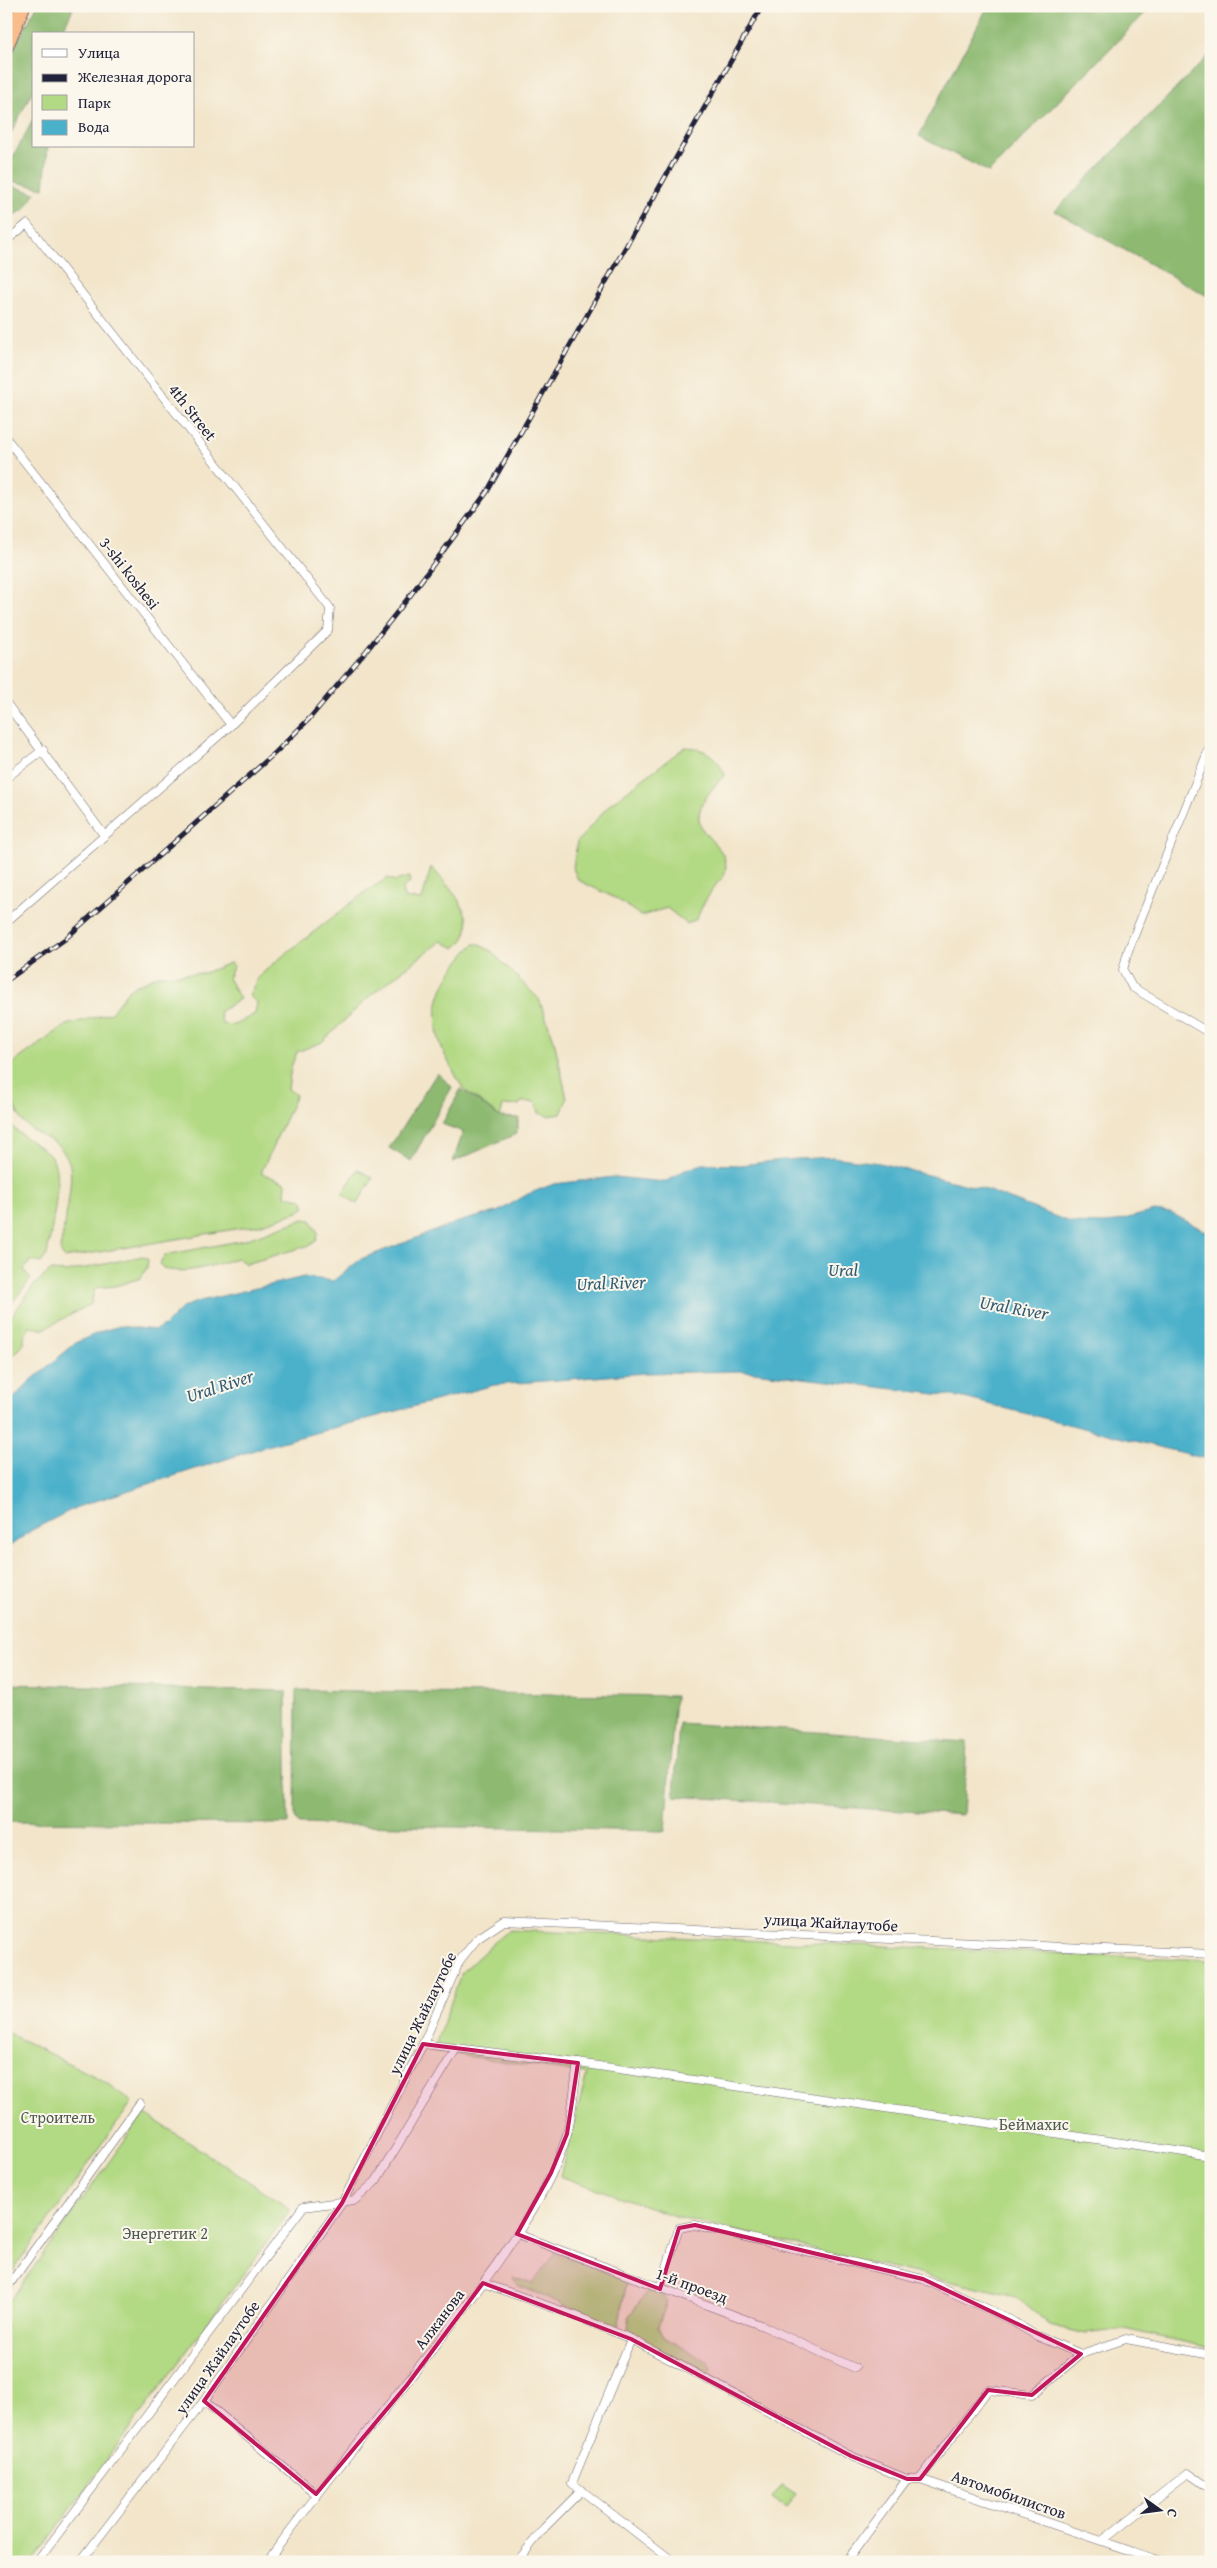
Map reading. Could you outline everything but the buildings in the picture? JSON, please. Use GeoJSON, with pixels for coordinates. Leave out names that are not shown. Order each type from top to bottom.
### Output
{"type":"FeatureCollection","features":[{"type":"Feature","properties":{"kind":"highway"},"geometry":{"type":"LineString","coordinates":[[6,46],[10,28],[23,6]]}},
{"type":"Feature","properties":{"kind":"street","name":"4th Street"},"geometry":{"type":"LineString","coordinates":[[6,241],[27,224],[330,608],[328,630],[231,725]]}},
{"type":"Feature","properties":{"kind":"street","name":"3-shi koshesi"},"geometry":{"type":"LineString","coordinates":[[6,438],[231,725]]}},
{"type":"Feature","properties":{"kind":"street"},"geometry":{"type":"LineString","coordinates":[[6,702],[104,835]]}},
{"type":"Feature","properties":{"kind":"street"},"geometry":{"type":"LineString","coordinates":[[6,922],[231,725]]}},
{"type":"Feature","properties":{"kind":"street"},"geometry":{"type":"LineString","coordinates":[[1211,744],[1128,951],[1123,970],[1132,987],[1211,1034]]}},
{"type":"Feature","properties":{"kind":"street"},"geometry":{"type":"LineString","coordinates":[[6,778],[43,750]]}},
{"type":"Feature","properties":{"kind":"street","name":"улица Жайлаутобе"},"geometry":{"type":"LineString","coordinates":[[80,2562],[204,2401],[342,2203],[424,2044],[460,1960],[476,1939],[504,1921],[1211,1954]]}},
{"type":"Feature","properties":{"kind":"street"},"geometry":{"type":"LineString","coordinates":[[424,2044],[578,2063],[1211,2156]]}},
{"type":"Feature","properties":{"kind":"street"},"geometry":{"type":"LineString","coordinates":[[37,2562],[303,2207],[355,2200],[376,2181],[456,2049]]}},
{"type":"Feature","properties":{"kind":"street","name":"Алжанова"},"geometry":{"type":"LineString","coordinates":[[267,2562],[316,2494],[407,2385],[517,2234],[551,2173],[566,2134],[578,2063]]}},
{"type":"Feature","properties":{"kind":"street"},"geometry":{"type":"LineString","coordinates":[[6,2289],[140,2102]]}},
{"type":"Feature","properties":{"kind":"street"},"geometry":{"type":"LineString","coordinates":[[660,2289],[679,2228],[695,2225],[923,2279],[1007,2318],[1037,2336],[1081,2354]]}},
{"type":"Feature","properties":{"kind":"street","name":"1-й проезд"},"geometry":{"type":"LineString","coordinates":[[517,2234],[762,2326],[854,2368]]}},
{"type":"Feature","properties":{"kind":"street"},"geometry":{"type":"LineString","coordinates":[[483,2283],[576,2316],[631,2339],[852,2456],[907,2479],[846,2562]]}},
{"type":"Feature","properties":{"kind":"street"},"geometry":{"type":"LineString","coordinates":[[631,2339],[572,2483],[674,2562]]}},
{"type":"Feature","properties":{"kind":"street"},"geometry":{"type":"LineString","coordinates":[[920,2478],[988,2390],[1032,2395],[1081,2354],[1126,2339],[1211,2354]]}},
{"type":"Feature","properties":{"kind":"street"},"geometry":{"type":"LineString","coordinates":[[204,2401],[316,2494]]}},
{"type":"Feature","properties":{"kind":"street"},"geometry":{"type":"LineString","coordinates":[[1102,2541],[1188,2473],[1211,2489]]}},
{"type":"Feature","properties":{"kind":"street","name":"Автомобилистов"},"geometry":{"type":"LineString","coordinates":[[907,2479],[920,2478],[1163,2562]]}},
{"type":"Feature","properties":{"kind":"street"},"geometry":{"type":"LineString","coordinates":[[517,2562],[545,2527],[582,2490]]}},
{"type":"Feature","properties":{"kind":"highlighted area"},"geometry":{"type":"Polygon","coordinates":[[[423,2044],[578,2063],[567,2134],[551,2173],[517,2234],[660,2289],[679,2228],[695,2225],[923,2279],[1081,2354],[1032,2395],[988,2390],[920,2479],[907,2479],[851,2456],[631,2339],[483,2283],[407,2385],[316,2494],[204,2401],[342,2203],[423,2044]]]}},
{"type":"Feature","properties":{"kind":"green space"},"geometry":{"type":"Polygon","coordinates":[[[37,6],[74,6],[62,32],[32,32],[32,92],[6,143],[6,62],[37,6]]]}},
{"type":"Feature","properties":{"kind":"green space"},"geometry":{"type":"Polygon","coordinates":[[[988,6],[1152,6],[989,172],[919,136],[988,6]]]}},
{"type":"Feature","properties":{"kind":"green space"},"geometry":{"type":"Polygon","coordinates":[[[1211,53],[1211,298],[1055,211],[1211,53]]]}},
{"type":"Feature","properties":{"kind":"green space"},"geometry":{"type":"Polygon","coordinates":[[[32,122],[32,148],[48,148],[44,188],[6,180],[6,170],[32,122]]]}},
{"type":"Feature","properties":{"kind":"green space"},"geometry":{"type":"Polygon","coordinates":[[[6,184],[35,193],[25,209],[6,220],[6,184]]]}},
{"type":"Feature","properties":{"kind":"green space"},"geometry":{"type":"Polygon","coordinates":[[[685,747],[699,749],[710,754],[722,768],[725,775],[707,795],[700,811],[700,823],[725,860],[725,873],[706,900],[697,919],[687,924],[667,908],[641,916],[617,899],[578,880],[573,868],[577,842],[610,804],[685,747]]]}},
{"type":"Feature","properties":{"kind":"green space"},"geometry":{"type":"Polygon","coordinates":[[[431,867],[462,906],[467,928],[464,938],[455,948],[441,941],[371,995],[322,1042],[297,1052],[291,1067],[288,1089],[296,1095],[261,1173],[286,1183],[285,1196],[302,1199],[305,1207],[298,1212],[259,1225],[64,1258],[60,1250],[70,1192],[69,1162],[65,1154],[55,1143],[30,1128],[20,1118],[11,1097],[6,1068],[66,1025],[111,1013],[129,989],[158,975],[204,973],[230,963],[234,966],[228,978],[240,999],[219,1012],[222,1024],[234,1025],[255,1014],[257,1002],[249,996],[258,977],[284,955],[368,890],[388,878],[395,881],[409,877],[410,882],[402,889],[404,898],[422,900],[431,867]]]}},
{"type":"Feature","properties":{"kind":"green space"},"geometry":{"type":"Polygon","coordinates":[[[474,944],[480,944],[492,952],[539,999],[554,1040],[567,1099],[561,1114],[548,1116],[539,1113],[536,1102],[521,1102],[519,1105],[503,1106],[500,1117],[466,1091],[443,1051],[436,1018],[438,1003],[451,973],[474,944]]]}},
{"type":"Feature","properties":{"kind":"green space"},"geometry":{"type":"Polygon","coordinates":[[[437,1073],[452,1087],[411,1161],[389,1148],[437,1073]]]}},
{"type":"Feature","properties":{"kind":"green space"},"geometry":{"type":"Polygon","coordinates":[[[461,1089],[500,1117],[519,1118],[516,1134],[453,1162],[463,1132],[442,1124],[461,1089]]]}},
{"type":"Feature","properties":{"kind":"green space"},"geometry":{"type":"Polygon","coordinates":[[[6,1119],[20,1134],[48,1153],[54,1161],[57,1186],[47,1255],[41,1263],[30,1261],[24,1270],[31,1279],[6,1310],[6,1119]]]}},
{"type":"Feature","properties":{"kind":"green space"},"geometry":{"type":"Polygon","coordinates":[[[358,1169],[373,1178],[357,1204],[342,1194],[358,1169]]]}},
{"type":"Feature","properties":{"kind":"green space"},"geometry":{"type":"Polygon","coordinates":[[[304,1219],[311,1220],[318,1233],[316,1241],[310,1245],[246,1264],[237,1258],[201,1268],[173,1271],[164,1269],[160,1263],[165,1255],[244,1240],[304,1219]]]}},
{"type":"Feature","properties":{"kind":"green space"},"geometry":{"type":"Polygon","coordinates":[[[143,1256],[148,1259],[147,1267],[141,1278],[115,1286],[95,1288],[91,1304],[44,1329],[30,1327],[24,1336],[24,1344],[6,1364],[6,1324],[34,1285],[50,1271],[66,1272],[143,1256]]]}},
{"type":"Feature","properties":{"kind":"green space"},"geometry":{"type":"Polygon","coordinates":[[[6,1684],[286,1691],[288,1824],[6,1822],[6,1684]]]}},
{"type":"Feature","properties":{"kind":"green space"},"geometry":{"type":"Polygon","coordinates":[[[296,1690],[675,1696],[665,1831],[299,1824],[295,1818],[296,1690]]]}},
{"type":"Feature","properties":{"kind":"green space"},"geometry":{"type":"Polygon","coordinates":[[[679,1723],[967,1742],[963,1815],[674,1796],[679,1723]]]}},
{"type":"Feature","properties":{"kind":"green space","name":"Беймахис"},"geometry":{"type":"Polygon","coordinates":[[[508,1930],[1211,1960],[1211,2348],[1124,2329],[1086,2334],[1050,2325],[1016,2297],[678,2217],[560,2176],[587,2074],[433,2051],[462,1972],[508,1930]]]}},
{"type":"Feature","properties":{"kind":"green space","name":"Строитель"},"geometry":{"type":"Polygon","coordinates":[[[6,2032],[104,2081],[132,2102],[6,2281],[6,2032]]]}},
{"type":"Feature","properties":{"kind":"green space","name":"Энергетик 2"},"geometry":{"type":"Polygon","coordinates":[[[144,2113],[291,2209],[32,2562],[6,2562],[6,2306],[144,2113]]]}},
{"type":"Feature","properties":{"kind":"green space"},"geometry":{"type":"Polygon","coordinates":[[[555,2252],[627,2281],[618,2327],[517,2285],[512,2277],[533,2284],[555,2252]]]}},
{"type":"Feature","properties":{"kind":"green space"},"geometry":{"type":"Polygon","coordinates":[[[649,2290],[661,2294],[667,2302],[658,2327],[663,2337],[709,2362],[712,2369],[708,2377],[628,2333],[629,2316],[649,2290]]]}},
{"type":"Feature","properties":{"kind":"green space"},"geometry":{"type":"Polygon","coordinates":[[[782,2485],[796,2494],[786,2508],[772,2499],[782,2485]]]}},
{"type":"Feature","properties":{"kind":"water","name":"Ural"},"geometry":{"type":"Polygon","coordinates":[[[833,1157],[879,1163],[984,1189],[1072,1223],[1106,1224],[1154,1211],[1171,1213],[1211,1234],[1211,1460],[960,1397],[745,1371],[645,1373],[494,1385],[270,1445],[77,1507],[32,1530],[6,1549],[6,1406],[29,1382],[77,1342],[102,1331],[120,1326],[155,1330],[164,1326],[182,1308],[196,1302],[304,1277],[333,1281],[361,1259],[458,1222],[499,1211],[528,1194],[554,1184],[614,1177],[665,1182],[685,1170],[703,1164],[740,1165],[833,1157]]]}},
{"type":"Feature","properties":{"kind":"railway"},"geometry":{"type":"LineString","coordinates":[[6,981],[65,939],[276,752],[309,719],[409,597],[487,492],[762,6]]}},
{"type":"Feature","properties":{"kind":"water label","name":"Ural River"},"geometry":{"type":"Point","coordinates":[611,1283]}},
{"type":"Feature","properties":{"kind":"water label","name":"Ural River"},"geometry":{"type":"Point","coordinates":[1014,1308]}},
{"type":"Feature","properties":{"kind":"water label","name":"Ural River"},"geometry":{"type":"Point","coordinates":[220,1386]}}]}
